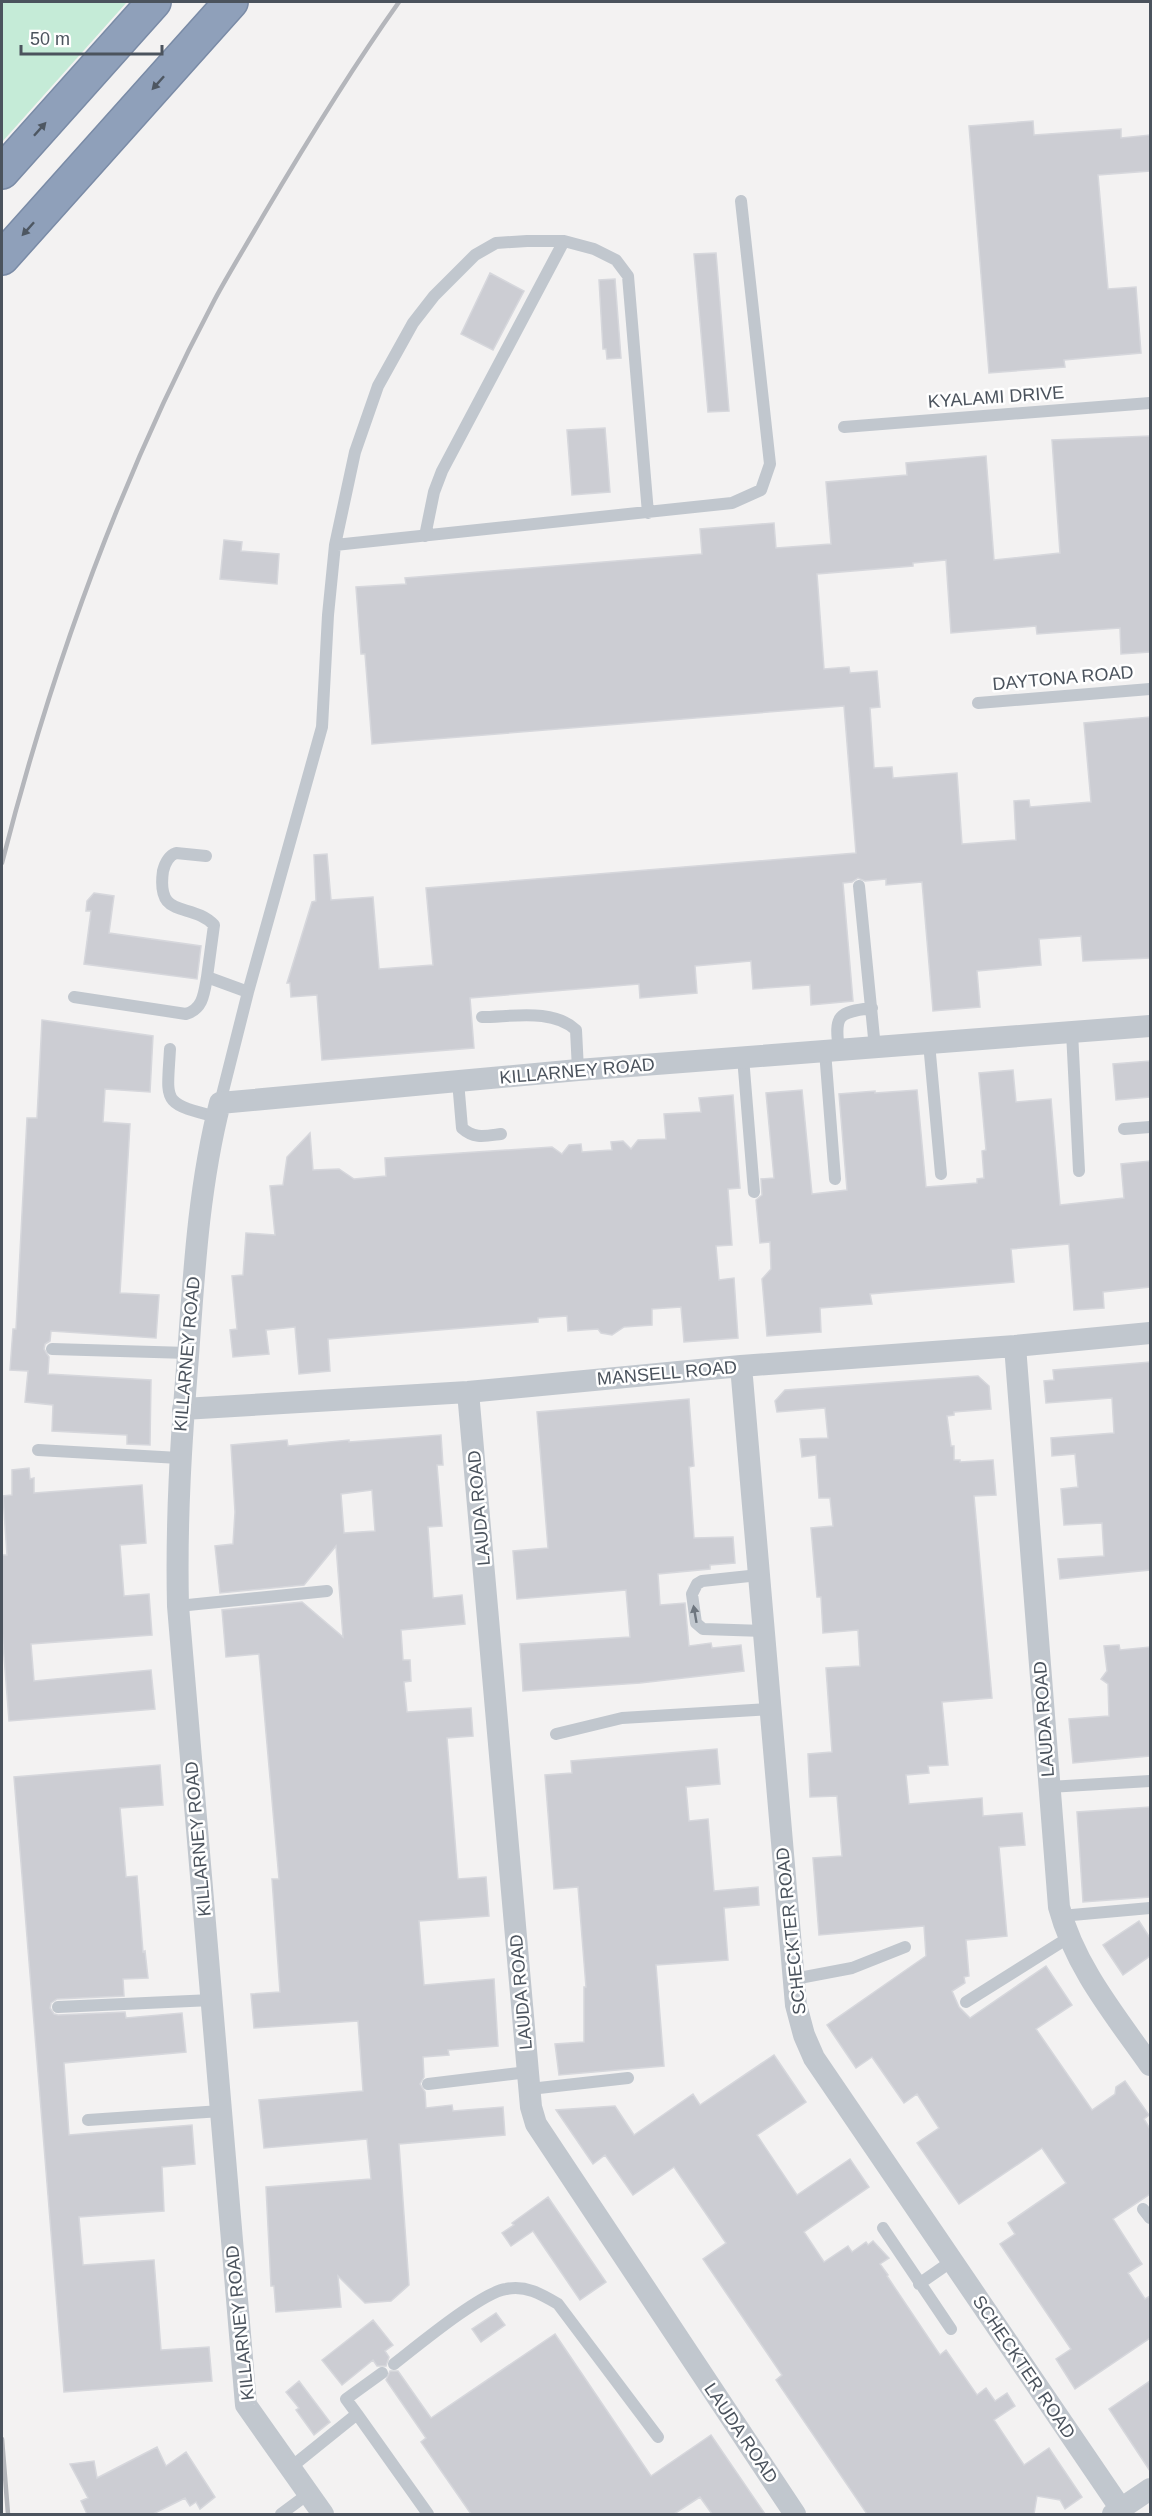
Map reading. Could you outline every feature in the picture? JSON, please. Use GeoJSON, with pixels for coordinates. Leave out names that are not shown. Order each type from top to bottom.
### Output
{"type":"FeatureCollection","features":[{"type":"Feature","properties":{"kind":"highway"},"geometry":{"type":"LineString","coordinates":[[2,172],[154,2]]}},
{"type":"Feature","properties":{"kind":"highway"},"geometry":{"type":"LineString","coordinates":[[2,258],[231,2]]}},
{"type":"Feature","properties":{"kind":"street","name":"KILLARNEY ROAD"},"geometry":{"type":"LineString","coordinates":[[322,2514],[246,2405],[178,1606],[176,1535],[183,1408],[200,1211],[218,1110],[458,1081],[578,1070],[1150,1026]]}},
{"type":"Feature","properties":{"kind":"street","name":"MANSELL ROAD"},"geometry":{"type":"LineString","coordinates":[[183,1408],[468,1392],[741,1366],[1015,1346],[1150,1333]]}},
{"type":"Feature","properties":{"kind":"street","name":"LAUDA ROAD"},"geometry":{"type":"LineString","coordinates":[[1015,1346],[1056,1879],[1065,1927],[1079,1962],[1150,2065]]}},
{"type":"Feature","properties":{"kind":"street","name":"SCHECKTER ROAD"},"geometry":{"type":"LineString","coordinates":[[741,1366],[796,2005],[804,2035],[814,2058],[952,2261],[1117,2512]]}},
{"type":"Feature","properties":{"kind":"street","name":"LAUDA ROAD"},"geometry":{"type":"LineString","coordinates":[[468,1392],[529,2080],[536,2124],[795,2514]]}},
{"type":"Feature","properties":{"kind":"street"},"geometry":{"type":"LineString","coordinates":[[1117,2512],[1150,2489]]}},
{"type":"Feature","properties":{"kind":"lane"},"geometry":{"type":"LineString","coordinates":[[335,545],[732,503],[761,490],[770,464],[741,201]]}},
{"type":"Feature","properties":{"kind":"lane"},"geometry":{"type":"LineString","coordinates":[[170,1049],[167,1080],[169,1097],[176,1105],[184,1109],[218,1110],[248,992],[322,727],[335,545],[355,452],[365,418],[378,386],[413,323],[455,274],[482,251],[496,243],[564,241],[594,249],[616,260],[628,276],[648,513]]}},
{"type":"Feature","properties":{"kind":"lane"},"geometry":{"type":"LineString","coordinates":[[425,536],[434,492],[442,471],[564,241]]}},
{"type":"Feature","properties":{"kind":"lane","name":"KYALAMI DRIVE"},"geometry":{"type":"LineString","coordinates":[[844,427],[1150,404]]}},
{"type":"Feature","properties":{"kind":"lane","name":"DAYTONA ROAD"},"geometry":{"type":"LineString","coordinates":[[978,703],[1150,689]]}},
{"type":"Feature","properties":{"kind":"lane"},"geometry":{"type":"LineString","coordinates":[[74,997],[186,1014],[194,1012],[199,1006],[207,978],[214,925],[206,918],[170,904],[165,899],[161,885],[164,866],[172,855],[176,853],[206,856]]}},
{"type":"Feature","properties":{"kind":"lane"},"geometry":{"type":"LineString","coordinates":[[859,886],[875,1048]]}},
{"type":"Feature","properties":{"kind":"lane"},"geometry":{"type":"LineString","coordinates":[[207,978],[248,992]]}},
{"type":"Feature","properties":{"kind":"lane"},"geometry":{"type":"LineString","coordinates":[[835,1179],[832,1050],[840,1016],[844,1012],[872,1008]]}},
{"type":"Feature","properties":{"kind":"lane"},"geometry":{"type":"LineString","coordinates":[[482,1017],[542,1016],[561,1019],[576,1030],[578,1070]]}},
{"type":"Feature","properties":{"kind":"lane"},"geometry":{"type":"LineString","coordinates":[[1072,1032],[1079,1171]]}},
{"type":"Feature","properties":{"kind":"lane"},"geometry":{"type":"LineString","coordinates":[[929,1043],[941,1174]]}},
{"type":"Feature","properties":{"kind":"lane"},"geometry":{"type":"LineString","coordinates":[[743,1057],[754,1192]]}},
{"type":"Feature","properties":{"kind":"lane"},"geometry":{"type":"LineString","coordinates":[[458,1081],[462,1128],[479,1137],[501,1134]]}},
{"type":"Feature","properties":{"kind":"lane"},"geometry":{"type":"LineString","coordinates":[[1124,1129],[1150,1127]]}},
{"type":"Feature","properties":{"kind":"lane"},"geometry":{"type":"LineString","coordinates":[[52,1349],[188,1353]]}},
{"type":"Feature","properties":{"kind":"lane"},"geometry":{"type":"LineString","coordinates":[[38,1450],[179,1458]]}},
{"type":"Feature","properties":{"kind":"lane"},"geometry":{"type":"LineString","coordinates":[[759,1575],[702,1581],[694,1587],[692,1594],[696,1623],[703,1629],[764,1631]]}},
{"type":"Feature","properties":{"kind":"lane"},"geometry":{"type":"LineString","coordinates":[[178,1606],[327,1591]]}},
{"type":"Feature","properties":{"kind":"lane"},"geometry":{"type":"LineString","coordinates":[[556,1734],[622,1718],[770,1709]]}},
{"type":"Feature","properties":{"kind":"lane"},"geometry":{"type":"LineString","coordinates":[[1049,1787],[1150,1781]]}},
{"type":"Feature","properties":{"kind":"lane"},"geometry":{"type":"LineString","coordinates":[[966,2002],[1065,1927],[1150,1908]]}},
{"type":"Feature","properties":{"kind":"lane"},"geometry":{"type":"LineString","coordinates":[[794,1979],[852,1968],[905,1947]]}},
{"type":"Feature","properties":{"kind":"lane"},"geometry":{"type":"LineString","coordinates":[[58,2007],[212,2000]]}},
{"type":"Feature","properties":{"kind":"lane"},"geometry":{"type":"LineString","coordinates":[[428,2084],[627,2078]]}},
{"type":"Feature","properties":{"kind":"lane"},"geometry":{"type":"LineString","coordinates":[[88,2120],[221,2111]]}},
{"type":"Feature","properties":{"kind":"lane"},"geometry":{"type":"LineString","coordinates":[[883,2228],[951,2329]]}},
{"type":"Feature","properties":{"kind":"lane"},"geometry":{"type":"LineString","coordinates":[[919,2284],[952,2261]]}},
{"type":"Feature","properties":{"kind":"lane"},"geometry":{"type":"LineString","coordinates":[[394,2364],[476,2303],[505,2288],[534,2290],[558,2304],[658,2437]]}},
{"type":"Feature","properties":{"kind":"lane"},"geometry":{"type":"LineString","coordinates":[[382,2373],[346,2400],[428,2514]]}},
{"type":"Feature","properties":{"kind":"lane"},"geometry":{"type":"LineString","coordinates":[[290,2468],[357,2414]]}},
{"type":"Feature","properties":{"kind":"lane"},"geometry":{"type":"LineString","coordinates":[[281,2514],[308,2494]]}},
{"type":"Feature","properties":{"kind":"green space"},"geometry":{"type":"Polygon","coordinates":[[[2,2],[127,2],[2,142],[2,2]]]}},
{"type":"Feature","properties":{"kind":"building"},"geometry":{"type":"Polygon","coordinates":[[[1033,121],[1034,135],[1121,129],[1121,138],[1150,135],[1150,171],[1098,175],[1108,289],[1136,287],[1141,353],[1064,360],[1065,367],[989,373],[969,126],[1033,121]]]}},
{"type":"Feature","properties":{"kind":"building"},"geometry":{"type":"Polygon","coordinates":[[[716,253],[729,411],[708,412],[694,254],[716,253]]]}},
{"type":"Feature","properties":{"kind":"building"},"geometry":{"type":"Polygon","coordinates":[[[490,273],[524,291],[493,350],[461,334],[490,273]]]}},
{"type":"Feature","properties":{"kind":"building"},"geometry":{"type":"Polygon","coordinates":[[[615,279],[621,358],[607,359],[606,349],[603,349],[599,280],[615,279]]]}},
{"type":"Feature","properties":{"kind":"building"},"geometry":{"type":"Polygon","coordinates":[[[605,428],[610,492],[572,495],[567,430],[605,428]]]}},
{"type":"Feature","properties":{"kind":"building"},"geometry":{"type":"Polygon","coordinates":[[[1150,436],[1150,652],[1121,654],[1120,628],[1037,634],[1036,626],[951,633],[946,560],[913,563],[913,566],[817,574],[824,669],[849,667],[850,673],[877,671],[880,707],[870,708],[874,768],[892,767],[893,778],[957,773],[962,844],[1016,840],[1014,801],[1029,800],[1030,807],[1091,802],[1084,723],[1150,717],[1150,958],[1083,961],[1081,936],[1039,939],[1041,965],[977,971],[980,1007],[933,1011],[922,882],[886,885],[886,879],[865,881],[858,878],[852,882],[843,883],[853,1001],[811,1005],[810,985],[753,989],[751,961],[695,966],[697,993],[640,998],[639,984],[470,998],[474,1048],[322,1060],[317,995],[291,997],[290,983],[287,983],[312,902],[316,901],[314,855],[327,854],[331,900],[373,897],[379,969],[433,965],[426,888],[856,853],[844,706],[372,744],[365,654],[361,654],[356,587],[406,584],[405,578],[702,554],[700,529],[774,523],[776,548],[831,544],[826,482],[907,475],[906,463],[986,456],[994,560],[1060,553],[1052,440],[1150,436]]]}},
{"type":"Feature","properties":{"kind":"building"},"geometry":{"type":"Polygon","coordinates":[[[224,540],[242,542],[241,551],[279,554],[277,584],[220,579],[224,540]]]}},
{"type":"Feature","properties":{"kind":"building"},"geometry":{"type":"Polygon","coordinates":[[[94,893],[114,896],[109,933],[201,946],[197,979],[84,964],[91,911],[86,911],[87,901],[94,893]]]}},
{"type":"Feature","properties":{"kind":"building"},"geometry":{"type":"Polygon","coordinates":[[[42,1020],[153,1036],[150,1092],[105,1089],[103,1122],[130,1124],[120,1293],[159,1295],[156,1338],[51,1331],[50,1341],[45,1344],[44,1349],[49,1357],[48,1374],[151,1380],[150,1445],[127,1444],[127,1435],[52,1431],[53,1405],[25,1402],[28,1371],[10,1370],[13,1329],[16,1329],[27,1118],[37,1118],[42,1020]]]}},
{"type":"Feature","properties":{"kind":"building"},"geometry":{"type":"Polygon","coordinates":[[[1150,1061],[1150,1097],[1116,1100],[1113,1064],[1150,1061]]]}},
{"type":"Feature","properties":{"kind":"building"},"geometry":{"type":"Polygon","coordinates":[[[1013,1070],[1016,1102],[1051,1099],[1060,1205],[1124,1198],[1121,1164],[1150,1161],[1150,1287],[1103,1292],[1104,1308],[1074,1310],[1069,1244],[1011,1249],[1014,1282],[870,1294],[872,1304],[820,1308],[821,1332],[767,1336],[762,1279],[771,1269],[770,1242],[760,1243],[756,1200],[762,1195],[761,1179],[774,1178],[766,1093],[802,1090],[812,1194],[847,1190],[839,1094],[875,1091],[875,1093],[917,1090],[926,1187],[977,1183],[977,1179],[984,1178],[982,1151],[986,1150],[979,1073],[1013,1070]]]}},
{"type":"Feature","properties":{"kind":"building"},"geometry":{"type":"Polygon","coordinates":[[[733,1095],[740,1188],[728,1189],[732,1245],[716,1246],[719,1280],[734,1278],[738,1338],[684,1342],[681,1307],[652,1309],[652,1325],[624,1327],[612,1335],[601,1333],[598,1329],[568,1331],[567,1316],[538,1318],[538,1322],[328,1339],[330,1371],[299,1374],[295,1327],[266,1330],[269,1354],[233,1357],[230,1330],[237,1329],[232,1276],[243,1275],[246,1233],[275,1235],[270,1186],[283,1185],[287,1157],[310,1133],[313,1170],[339,1169],[354,1179],[386,1176],[385,1158],[552,1147],[562,1154],[569,1145],[581,1144],[582,1152],[612,1150],[611,1142],[623,1141],[631,1149],[638,1140],[666,1139],[664,1114],[701,1112],[699,1098],[733,1095]]]}},
{"type":"Feature","properties":{"kind":"building"},"geometry":{"type":"Polygon","coordinates":[[[1150,1362],[1150,1570],[1060,1579],[1058,1559],[1104,1556],[1102,1523],[1064,1525],[1061,1489],[1078,1487],[1075,1454],[1052,1456],[1051,1438],[1114,1433],[1112,1398],[1046,1403],[1044,1381],[1054,1380],[1053,1370],[1150,1362]]]}},
{"type":"Feature","properties":{"kind":"building"},"geometry":{"type":"Polygon","coordinates":[[[978,1376],[989,1386],[991,1409],[954,1412],[954,1415],[947,1416],[951,1446],[954,1446],[954,1460],[960,1460],[960,1462],[993,1460],[996,1495],[974,1496],[992,1698],[942,1702],[948,1765],[928,1766],[929,1773],[906,1775],[909,1804],[982,1798],[983,1816],[1022,1813],[1025,1845],[999,1847],[1007,1936],[966,1940],[969,1976],[964,1977],[965,1983],[952,1991],[959,2007],[970,2018],[1046,1966],[1072,2005],[1036,2029],[1092,2110],[1115,2094],[1116,2087],[1125,2081],[1149,2115],[1144,2119],[1150,2129],[1150,2194],[1113,2219],[1142,2264],[1128,2273],[1145,2299],[1150,2296],[1150,2338],[1075,2389],[1056,2359],[1071,2349],[1000,2244],[1015,2234],[1008,2223],[1066,2183],[1042,2148],[959,2204],[917,2143],[939,2128],[917,2094],[904,2103],[872,2057],[856,2068],[827,2025],[926,1956],[924,1926],[819,1935],[813,1858],[842,1856],[837,1796],[810,1797],[808,1754],[832,1752],[826,1668],[860,1666],[858,1630],[823,1633],[821,1597],[817,1597],[811,1528],[833,1526],[830,1498],[819,1498],[816,1455],[802,1457],[800,1439],[828,1438],[825,1408],[777,1412],[775,1401],[785,1390],[978,1376]]]}},
{"type":"Feature","properties":{"kind":"building"},"geometry":{"type":"Polygon","coordinates":[[[689,1399],[694,1466],[689,1467],[694,1538],[733,1537],[735,1563],[710,1565],[710,1569],[658,1574],[660,1605],[685,1603],[689,1646],[711,1643],[712,1648],[741,1645],[744,1671],[640,1683],[523,1691],[520,1644],[630,1637],[626,1590],[517,1599],[513,1551],[548,1548],[537,1412],[689,1399]]]}},
{"type":"Feature","properties":{"kind":"building"},"geometry":{"type":"Polygon","coordinates":[[[441,1435],[443,1465],[437,1465],[442,1526],[428,1527],[433,1598],[462,1595],[465,1624],[401,1630],[403,1660],[410,1660],[411,1681],[404,1682],[407,1712],[471,1708],[473,1736],[447,1738],[458,1879],[486,1877],[489,1916],[419,1921],[424,1985],[494,1979],[498,2046],[448,2050],[449,2055],[423,2057],[424,2077],[420,2084],[425,2092],[426,2108],[452,2105],[453,2111],[503,2107],[505,2135],[399,2144],[409,2285],[391,2301],[365,2303],[338,2276],[341,2307],[276,2312],[274,2286],[271,2286],[266,2187],[371,2179],[367,2139],[264,2148],[259,2100],[363,2091],[358,2021],[254,2028],[251,1994],[280,1992],[272,1879],[279,1879],[259,1654],[226,1657],[222,1610],[302,1602],[343,1637],[336,1546],[304,1585],[220,1593],[215,1546],[233,1544],[235,1512],[231,1445],[287,1440],[288,1446],[349,1440],[349,1442],[441,1435]],[[372,1490],[341,1494],[344,1533],[375,1531],[372,1490]]]}},
{"type":"Feature","properties":{"kind":"building"},"geometry":{"type":"Polygon","coordinates":[[[29,1468],[30,1479],[34,1478],[34,1493],[142,1485],[146,1543],[120,1545],[124,1596],[149,1594],[152,1635],[31,1644],[34,1681],[151,1670],[155,1709],[9,1721],[2,1630],[2,1555],[7,1555],[3,1496],[12,1495],[12,1470],[29,1468]]]}},
{"type":"Feature","properties":{"kind":"building"},"geometry":{"type":"Polygon","coordinates":[[[1119,1645],[1120,1650],[1150,1647],[1150,1756],[1073,1763],[1069,1719],[1109,1716],[1108,1684],[1101,1679],[1107,1671],[1104,1646],[1119,1645]]]}},
{"type":"Feature","properties":{"kind":"building"},"geometry":{"type":"Polygon","coordinates":[[[717,1749],[720,1784],[686,1787],[689,1821],[708,1819],[714,1891],[758,1887],[759,1905],[724,1908],[728,1960],[656,1965],[664,2066],[559,2075],[555,2044],[584,2042],[584,1987],[586,1987],[578,1887],[554,1889],[545,1775],[572,1773],[571,1761],[717,1749]]]}},
{"type":"Feature","properties":{"kind":"building"},"geometry":{"type":"Polygon","coordinates":[[[160,1765],[163,1805],[120,1808],[126,1877],[137,1876],[143,1952],[145,1951],[148,1978],[123,1979],[124,1996],[57,1999],[51,2003],[50,2008],[54,2014],[58,2015],[125,2012],[126,2018],[182,2013],[186,2052],[64,2063],[69,2135],[192,2125],[195,2164],[162,2167],[164,2211],[79,2217],[83,2265],[154,2260],[161,2350],[209,2347],[212,2381],[64,2392],[14,1777],[160,1765]]]}},
{"type":"Feature","properties":{"kind":"building"},"geometry":{"type":"Polygon","coordinates":[[[1150,1807],[1150,1897],[1083,1902],[1077,1812],[1150,1807]]]}},
{"type":"Feature","properties":{"kind":"building"},"geometry":{"type":"Polygon","coordinates":[[[1139,1921],[1150,1938],[1150,1956],[1123,1975],[1103,1945],[1139,1921]]]}},
{"type":"Feature","properties":{"kind":"building"},"geometry":{"type":"Polygon","coordinates":[[[774,2055],[806,2102],[757,2135],[797,2195],[850,2159],[869,2187],[804,2232],[824,2262],[848,2246],[852,2252],[866,2242],[868,2245],[873,2241],[889,2258],[880,2264],[887,2276],[940,2355],[946,2350],[977,2395],[986,2388],[995,2401],[1007,2393],[1015,2406],[994,2420],[1024,2465],[1049,2448],[1082,2497],[1065,2509],[1060,2500],[1037,2496],[1034,2514],[867,2514],[776,2380],[782,2375],[703,2259],[726,2243],[674,2167],[633,2195],[605,2155],[593,2164],[556,2110],[615,2106],[634,2135],[693,2094],[700,2105],[774,2055]]]}},
{"type":"Feature","properties":{"kind":"building"},"geometry":{"type":"Polygon","coordinates":[[[548,2197],[606,2282],[580,2300],[533,2231],[511,2246],[502,2233],[548,2197]]]}},
{"type":"Feature","properties":{"kind":"building"},"geometry":{"type":"Polygon","coordinates":[[[496,2313],[505,2325],[481,2342],[472,2329],[496,2313]]]}},
{"type":"Feature","properties":{"kind":"building"},"geometry":{"type":"Polygon","coordinates":[[[373,2320],[393,2345],[385,2351],[389,2357],[386,2366],[377,2366],[373,2360],[342,2385],[322,2360],[373,2320]]]}},
{"type":"Feature","properties":{"kind":"building"},"geometry":{"type":"Polygon","coordinates":[[[555,2334],[651,2476],[711,2435],[765,2514],[712,2514],[700,2497],[674,2514],[471,2514],[421,2442],[426,2438],[386,2380],[390,2371],[398,2371],[431,2418],[555,2334]]]}},
{"type":"Feature","properties":{"kind":"building"},"geometry":{"type":"Polygon","coordinates":[[[299,2381],[330,2422],[314,2435],[296,2410],[299,2408],[286,2392],[299,2381]]]}},
{"type":"Feature","properties":{"kind":"building"},"geometry":{"type":"Polygon","coordinates":[[[1150,2381],[1150,2471],[1109,2409],[1150,2381]]]}},
{"type":"Feature","properties":{"kind":"building"},"geometry":{"type":"Polygon","coordinates":[[[157,2447],[166,2466],[186,2452],[215,2497],[200,2509],[196,2502],[190,2506],[185,2498],[153,2514],[87,2514],[81,2501],[88,2498],[70,2464],[94,2461],[97,2478],[157,2447]]]}},
{"type":"Feature","properties":{"kind":"railway"},"geometry":{"type":"LineString","coordinates":[[2,863],[21,791],[66,646],[149,434],[227,278],[329,108],[399,2]]}},
{"type":"Feature","properties":{"kind":"railway"},"geometry":{"type":"LineString","coordinates":[[2,2439],[8,2514]]}}]}
